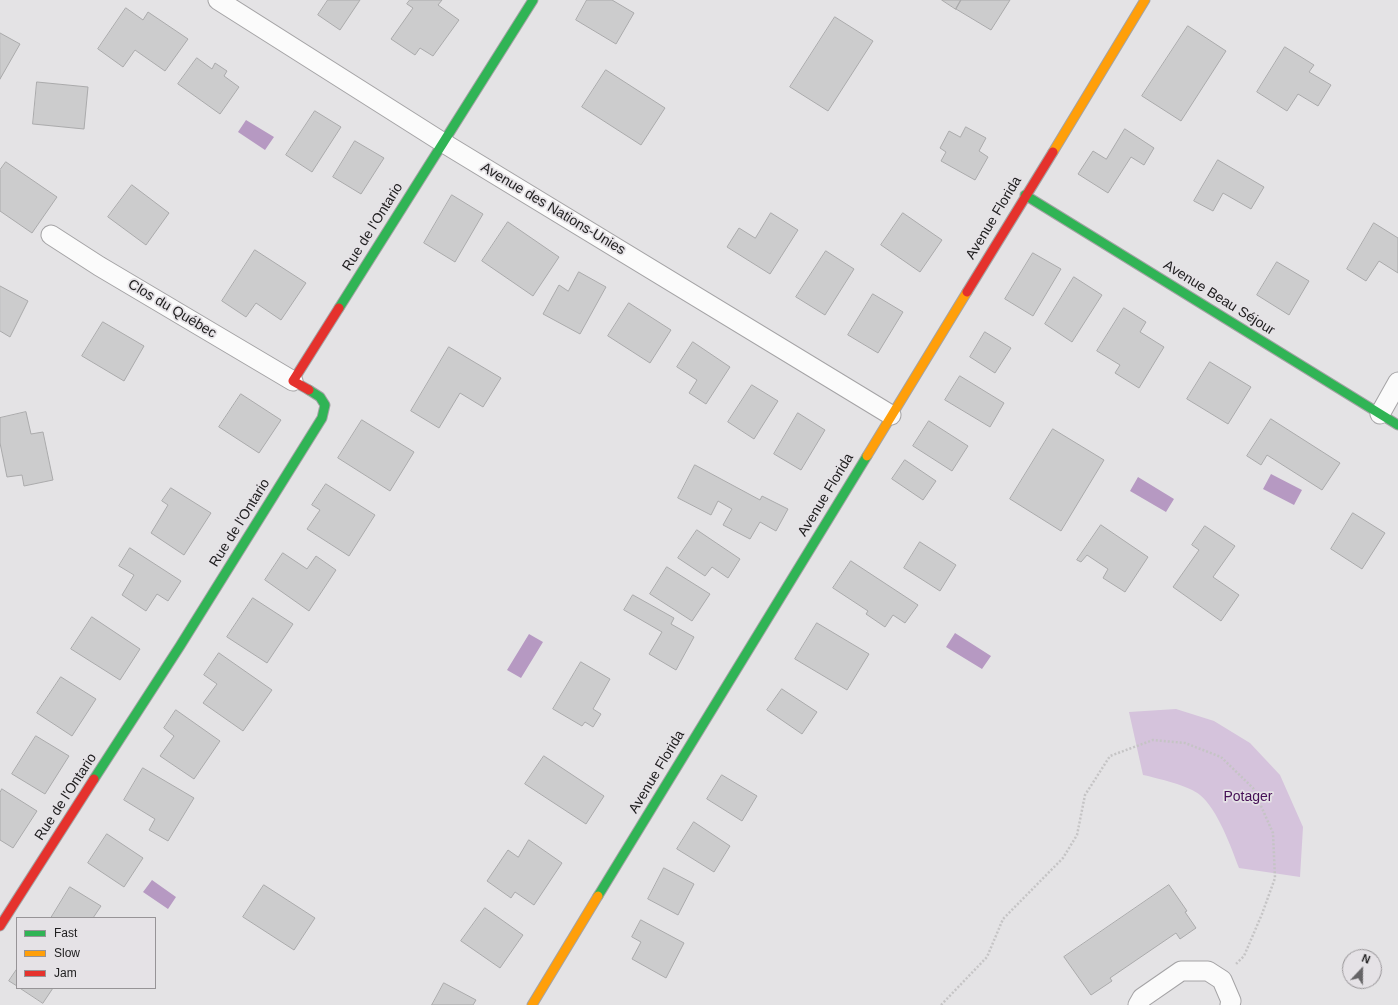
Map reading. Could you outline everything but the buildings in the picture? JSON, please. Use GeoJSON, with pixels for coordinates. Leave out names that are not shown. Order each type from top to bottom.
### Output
{"type":"FeatureCollection","features":[{"type":"Feature","properties":{"kind":"street","name":"Avenue des Nations-Unies"},"geometry":{"type":"LineString","coordinates":[[218,0],[442,142],[891,415]]}},
{"type":"Feature","properties":{"kind":"street","name":"Rue de l'Ontario"},"geometry":{"type":"LineString","coordinates":[[0,926],[180,646],[322,418],[325,405],[320,397],[293,381],[442,142],[533,0]]}},
{"type":"Feature","properties":{"kind":"street","name":"Avenue Florida"},"geometry":{"type":"LineString","coordinates":[[532,1005],[1145,0]]}},
{"type":"Feature","properties":{"kind":"street","name":"Avenue Beau Séjour"},"geometry":{"type":"LineString","coordinates":[[1025,195],[1398,425]]}},
{"type":"Feature","properties":{"kind":"street","name":"Clos du Québec"},"geometry":{"type":"LineString","coordinates":[[51,235],[99,266],[293,381]]}},
{"type":"Feature","properties":{"kind":"street"},"geometry":{"type":"LineString","coordinates":[[1380,414],[1398,382]]}},
{"type":"Feature","properties":{"kind":"street"},"geometry":{"type":"LineString","coordinates":[[1138,1005],[1142,998],[1181,971],[1208,971],[1222,980],[1231,1001],[1230,1005]]}},
{"type":"Feature","properties":{"kind":"path"},"geometry":{"type":"LineString","coordinates":[[941,1005],[987,957],[1003,919],[1063,858],[1077,835],[1085,795],[1110,756],[1153,740],[1185,743],[1221,757],[1253,788],[1273,833],[1275,878],[1262,914],[1244,956],[1222,980]]}},
{"type":"Feature","properties":{"kind":"green space","name":"Potager"},"geometry":{"type":"Polygon","coordinates":[[[1176,709],[1214,721],[1250,743],[1280,775],[1303,827],[1300,877],[1239,868],[1218,819],[1207,802],[1200,795],[1189,788],[1143,775],[1129,712],[1176,709]]]}},
{"type":"Feature","properties":{"kind":"shaded area"},"geometry":{"type":"Polygon","coordinates":[[[246,120],[274,137],[265,150],[238,132],[246,120]]]}},
{"type":"Feature","properties":{"kind":"shaded area"},"geometry":{"type":"Polygon","coordinates":[[[1271,474],[1302,490],[1294,505],[1263,489],[1271,474]]]}},
{"type":"Feature","properties":{"kind":"shaded area"},"geometry":{"type":"Polygon","coordinates":[[[1138,477],[1174,499],[1166,512],[1130,491],[1138,477]]]}},
{"type":"Feature","properties":{"kind":"shaded area"},"geometry":{"type":"Polygon","coordinates":[[[955,633],[991,656],[982,669],[946,647],[955,633]]]}},
{"type":"Feature","properties":{"kind":"shaded area"},"geometry":{"type":"Polygon","coordinates":[[[529,634],[543,642],[521,678],[507,670],[529,634]]]}},
{"type":"Feature","properties":{"kind":"shaded area"},"geometry":{"type":"Polygon","coordinates":[[[152,880],[176,897],[168,909],[143,892],[152,880]]]}},
{"type":"Feature","properties":{"kind":"traffic: fast"},"geometry":{"type":"LineString","coordinates":[[339,308],[533,0]]}},
{"type":"Feature","properties":{"kind":"traffic: fast"},"geometry":{"type":"LineString","coordinates":[[1025,195],[1398,425]]}},
{"type":"Feature","properties":{"kind":"traffic: fast"},"geometry":{"type":"LineString","coordinates":[[94,779],[180,646],[322,418],[325,405],[320,397],[309,390]]}},
{"type":"Feature","properties":{"kind":"traffic: fast"},"geometry":{"type":"LineString","coordinates":[[598,896],[867,456]]}},
{"type":"Feature","properties":{"kind":"traffic: slow"},"geometry":{"type":"LineString","coordinates":[[1053,152],[1145,0]]}},
{"type":"Feature","properties":{"kind":"traffic: slow"},"geometry":{"type":"LineString","coordinates":[[867,456],[967,292]]}},
{"type":"Feature","properties":{"kind":"traffic: slow"},"geometry":{"type":"LineString","coordinates":[[532,1005],[598,896]]}},
{"type":"Feature","properties":{"kind":"traffic: jam"},"geometry":{"type":"LineString","coordinates":[[967,292],[1053,152]]}},
{"type":"Feature","properties":{"kind":"traffic: jam"},"geometry":{"type":"LineString","coordinates":[[309,390],[293,381],[339,308]]}},
{"type":"Feature","properties":{"kind":"traffic: jam"},"geometry":{"type":"LineString","coordinates":[[0,926],[94,779]]}}]}
